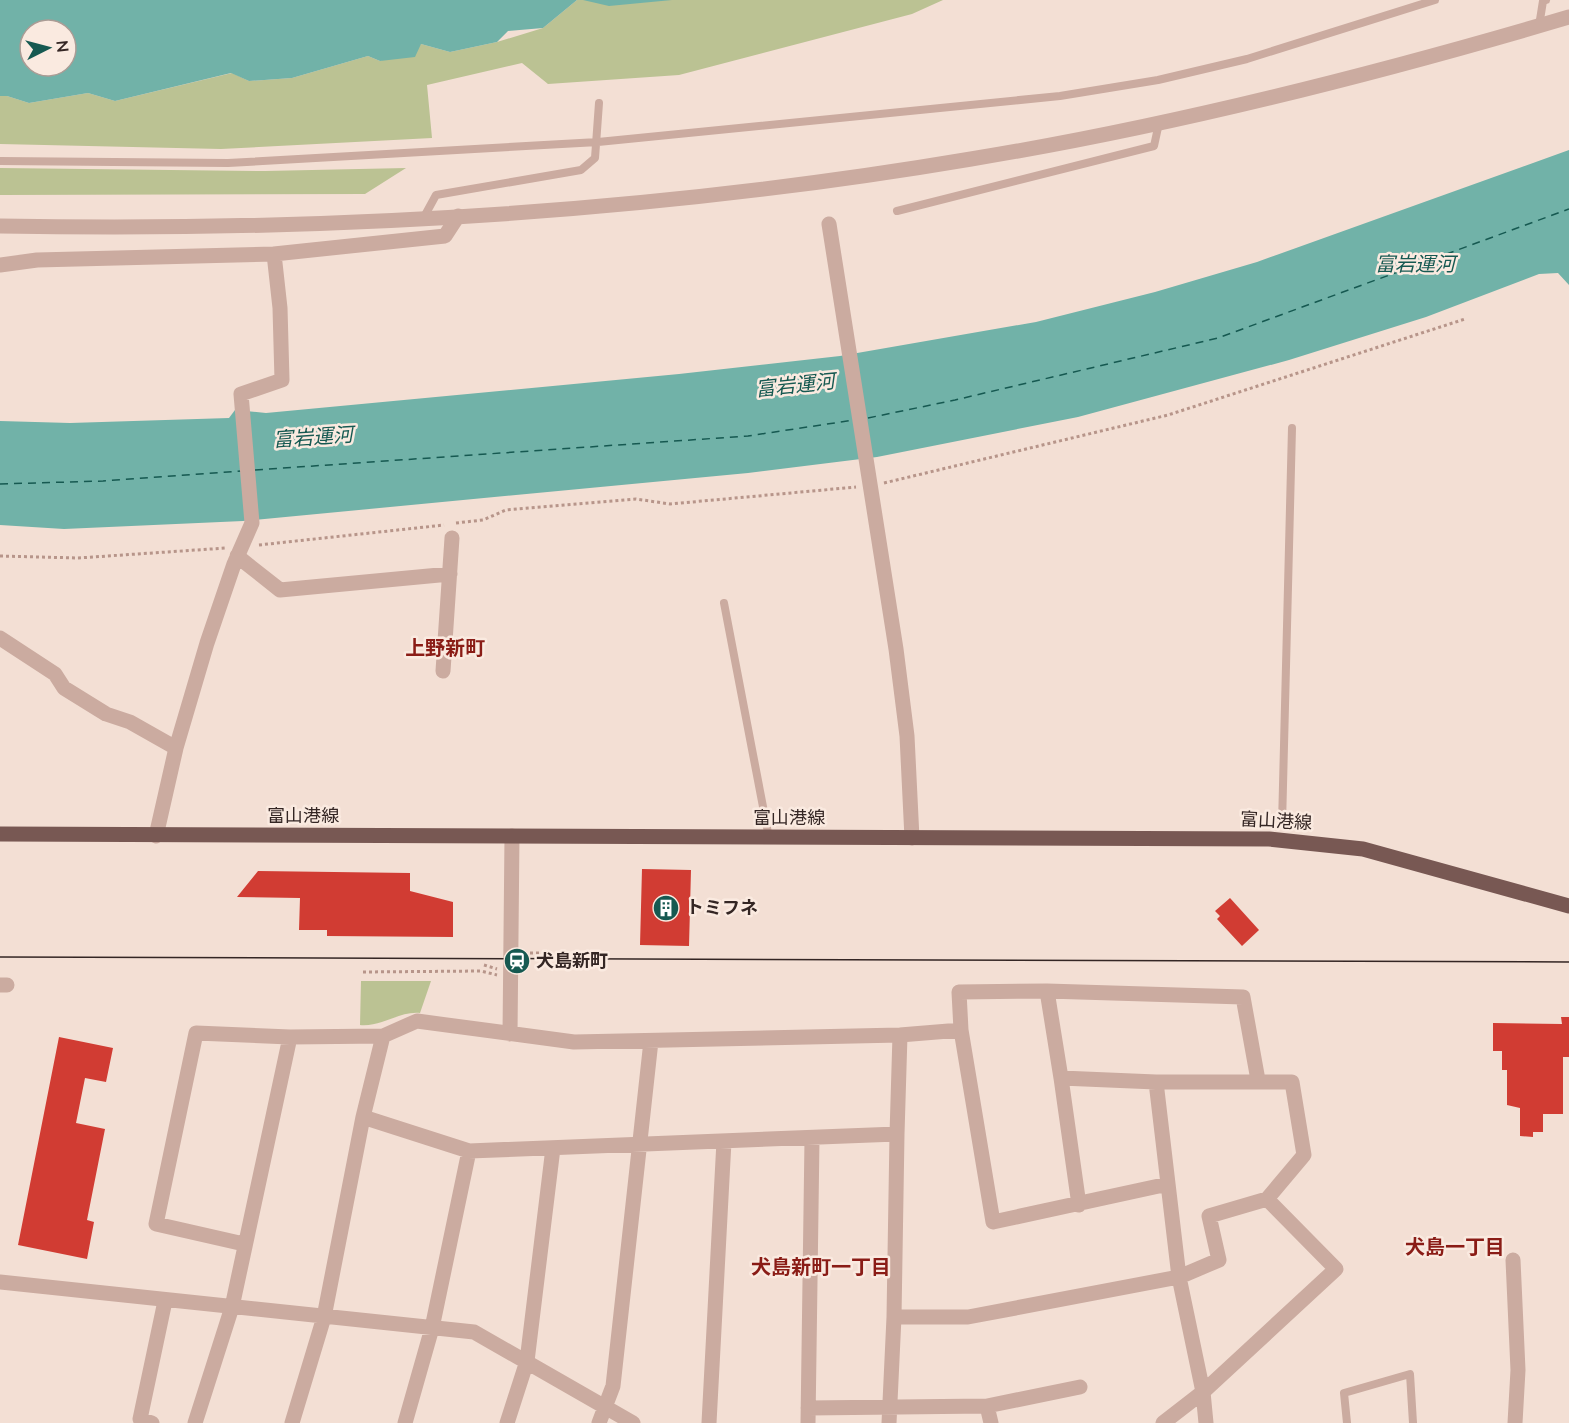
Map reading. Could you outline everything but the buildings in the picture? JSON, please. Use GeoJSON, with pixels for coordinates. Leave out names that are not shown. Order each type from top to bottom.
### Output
{"type":"FeatureCollection","features":[{"type":"Feature","properties":{"kind":"main road","name":"富山港線"},"geometry":{"type":"LineString","coordinates":[[0,834],[1269,838],[1363,849],[1403,858],[1569,906]]}},
{"type":"Feature","properties":{"kind":"street"},"geometry":{"type":"LineString","coordinates":[[0,226],[218,225],[458,216],[615,206],[743,192],[970,160],[1159,123],[1446,53],[1569,17]]}},
{"type":"Feature","properties":{"kind":"street"},"geometry":{"type":"LineString","coordinates":[[0,265],[37,260],[274,254],[445,236],[458,216]]}},
{"type":"Feature","properties":{"kind":"street"},"geometry":{"type":"LineString","coordinates":[[829,224],[871,486],[907,736],[912,838]]}},
{"type":"Feature","properties":{"kind":"street"},"geometry":{"type":"LineString","coordinates":[[156,836],[176,748],[207,644],[252,524],[240,405],[241,394],[282,380],[280,308],[274,254]]}},
{"type":"Feature","properties":{"kind":"street"},"geometry":{"type":"LineString","coordinates":[[443,671],[452,538]]}},
{"type":"Feature","properties":{"kind":"street"},"geometry":{"type":"LineString","coordinates":[[240,551],[280,590],[450,574]]}},
{"type":"Feature","properties":{"kind":"street"},"geometry":{"type":"LineString","coordinates":[[0,638],[55,674],[64,688],[105,714],[130,722],[176,748]]}},
{"type":"Feature","properties":{"kind":"street"},"geometry":{"type":"LineString","coordinates":[[510,1034],[512,836]]}},
{"type":"Feature","properties":{"kind":"street"},"geometry":{"type":"LineString","coordinates":[[1047,991],[1079,1205]]}},
{"type":"Feature","properties":{"kind":"street"},"geometry":{"type":"LineString","coordinates":[[1168,1184],[993,1222],[961,1030],[959,992],[1047,991],[1243,997],[1258,1080]]}},
{"type":"Feature","properties":{"kind":"street"},"geometry":{"type":"LineString","coordinates":[[244,1244],[156,1224],[195,1032],[290,1037],[383,1036],[417,1022],[574,1042],[900,1035],[961,1030]]}},
{"type":"Feature","properties":{"kind":"street"},"geometry":{"type":"LineString","coordinates":[[889,1423],[894,1317],[900,1035]]}},
{"type":"Feature","properties":{"kind":"street"},"geometry":{"type":"LineString","coordinates":[[292,1423],[324,1317],[363,1117],[383,1036]]}},
{"type":"Feature","properties":{"kind":"street"},"geometry":{"type":"LineString","coordinates":[[195,1423],[232,1307],[290,1037]]}},
{"type":"Feature","properties":{"kind":"street"},"geometry":{"type":"LineString","coordinates":[[599,1423],[613,1386],[651,1041]]}},
{"type":"Feature","properties":{"kind":"street"},"geometry":{"type":"LineString","coordinates":[[894,1317],[968,1317],[1179,1277],[1219,1260],[1209,1216],[1267,1199],[1304,1155],[1292,1082],[1258,1080],[1156,1082],[1061,1078]]}},
{"type":"Feature","properties":{"kind":"street"},"geometry":{"type":"LineString","coordinates":[[1156,1082],[1179,1277],[1203,1392],[1206,1423]]}},
{"type":"Feature","properties":{"kind":"street"},"geometry":{"type":"LineString","coordinates":[[363,1117],[469,1151],[897,1134]]}},
{"type":"Feature","properties":{"kind":"street"},"geometry":{"type":"LineString","coordinates":[[812,1139],[808,1416],[891,1407],[987,1406],[1080,1387]]}},
{"type":"Feature","properties":{"kind":"street"},"geometry":{"type":"LineString","coordinates":[[709,1423],[724,1141]]}},
{"type":"Feature","properties":{"kind":"street"},"geometry":{"type":"LineString","coordinates":[[507,1423],[527,1362],[553,1148]]}},
{"type":"Feature","properties":{"kind":"street"},"geometry":{"type":"LineString","coordinates":[[405,1423],[432,1328],[469,1151]]}},
{"type":"Feature","properties":{"kind":"street"},"geometry":{"type":"LineString","coordinates":[[1163,1423],[1203,1392],[1336,1269],[1267,1199]]}},
{"type":"Feature","properties":{"kind":"street"},"geometry":{"type":"LineString","coordinates":[[1513,1260],[1518,1370],[1515,1423]]}},
{"type":"Feature","properties":{"kind":"street"},"geometry":{"type":"LineString","coordinates":[[0,1282],[474,1332],[633,1423]]}},
{"type":"Feature","properties":{"kind":"street"},"geometry":{"type":"LineString","coordinates":[[152,1423],[140,1419],[165,1301]]}},
{"type":"Feature","properties":{"kind":"street"},"geometry":{"type":"LineString","coordinates":[[987,1406],[991,1423]]}},
{"type":"Feature","properties":{"kind":"lane"},"geometry":{"type":"LineString","coordinates":[[0,161],[228,163],[598,142],[1070,94],[1158,80],[1247,59],[1435,0]]}},
{"type":"Feature","properties":{"kind":"lane"},"geometry":{"type":"LineString","coordinates":[[1539,26],[1543,1],[1546,0]]}},
{"type":"Feature","properties":{"kind":"lane"},"geometry":{"type":"LineString","coordinates":[[424,217],[436,195],[580,170],[595,158],[598,142],[599,103]]}},
{"type":"Feature","properties":{"kind":"lane"},"geometry":{"type":"LineString","coordinates":[[897,212],[1154,146],[1159,123]]}},
{"type":"Feature","properties":{"kind":"lane"},"geometry":{"type":"LineString","coordinates":[[1282,825],[1292,428]]}},
{"type":"Feature","properties":{"kind":"lane"},"geometry":{"type":"LineString","coordinates":[[724,603],[769,838]]}},
{"type":"Feature","properties":{"kind":"lane"},"geometry":{"type":"LineString","coordinates":[[1347,1423],[1344,1393],[1410,1374],[1413,1423]]}},
{"type":"Feature","properties":{"kind":"path"},"geometry":{"type":"LineString","coordinates":[[0,556],[78,558],[240,551],[483,520],[506,510],[636,499],[670,504],[871,486],[1168,415],[1466,319]]}},
{"type":"Feature","properties":{"kind":"path"},"geometry":{"type":"LineString","coordinates":[[363,972],[481,971],[511,976]]}},
{"type":"Feature","properties":{"kind":"green space"},"geometry":{"type":"Polygon","coordinates":[[[577,0],[943,0],[912,14],[679,75],[548,84],[522,63],[427,85],[432,138],[221,149],[0,144],[0,96],[29,103],[88,93],[115,101],[232,73],[249,81],[292,78],[368,56],[380,61],[421,44],[450,52],[497,42],[543,28],[577,0]]]}},
{"type":"Feature","properties":{"kind":"green space"},"geometry":{"type":"Polygon","coordinates":[[[0,168],[265,171],[406,168],[365,194],[0,195],[0,168]]]}},
{"type":"Feature","properties":{"kind":"green space"},"geometry":{"type":"Polygon","coordinates":[[[361,981],[431,981],[420,1013],[405,1014],[376,1024],[360,1025],[361,981]]]}},
{"type":"Feature","properties":{"kind":"water"},"geometry":{"type":"Polygon","coordinates":[[[0,0],[577,0],[543,28],[508,31],[497,42],[450,52],[421,44],[415,57],[380,61],[368,56],[292,78],[249,81],[231,73],[115,101],[88,93],[29,103],[0,96],[0,0]]]}},
{"type":"Feature","properties":{"kind":"water"},"geometry":{"type":"Polygon","coordinates":[[[583,0],[672,0],[609,6],[583,0]]]}},
{"type":"Feature","properties":{"kind":"water","name":"富岩運河"},"geometry":{"type":"Polygon","coordinates":[[[1569,150],[1569,285],[1558,273],[1539,274],[1426,317],[1289,360],[1078,417],[877,457],[748,473],[243,521],[64,529],[0,525],[0,421],[70,423],[229,418],[235,410],[266,413],[679,374],[840,356],[1036,322],[1155,292],[1257,262],[1569,150]]]}},
{"type":"Feature","properties":{"kind":"ferry route"},"geometry":{"type":"LineString","coordinates":[[868,418],[955,400],[1218,338],[1569,209]]}},
{"type":"Feature","properties":{"kind":"ferry route"},"geometry":{"type":"LineString","coordinates":[[255,470],[748,436],[854,420]]}},
{"type":"Feature","properties":{"kind":"ferry route"},"geometry":{"type":"LineString","coordinates":[[0,484],[103,481],[242,471]]}},
{"type":"Feature","properties":{"kind":"tram line"},"geometry":{"type":"LineString","coordinates":[[0,957],[1569,962]]}},
{"type":"Feature","properties":{"kind":"place","name":"トミフネ"},"geometry":{"type":"Point","coordinates":[666,908]}},
{"type":"Feature","properties":{"kind":"place","name":"犬島新町"},"geometry":{"type":"Point","coordinates":[517,961]}},
{"type":"Feature","properties":{"kind":"district","name":"上野新町"},"geometry":{"type":"Point","coordinates":[445,648]}},
{"type":"Feature","properties":{"kind":"district","name":"犬島一丁目"},"geometry":{"type":"Point","coordinates":[1455,1247]}},
{"type":"Feature","properties":{"kind":"district","name":"犬島新町一丁目"},"geometry":{"type":"Point","coordinates":[821,1267]}}]}
